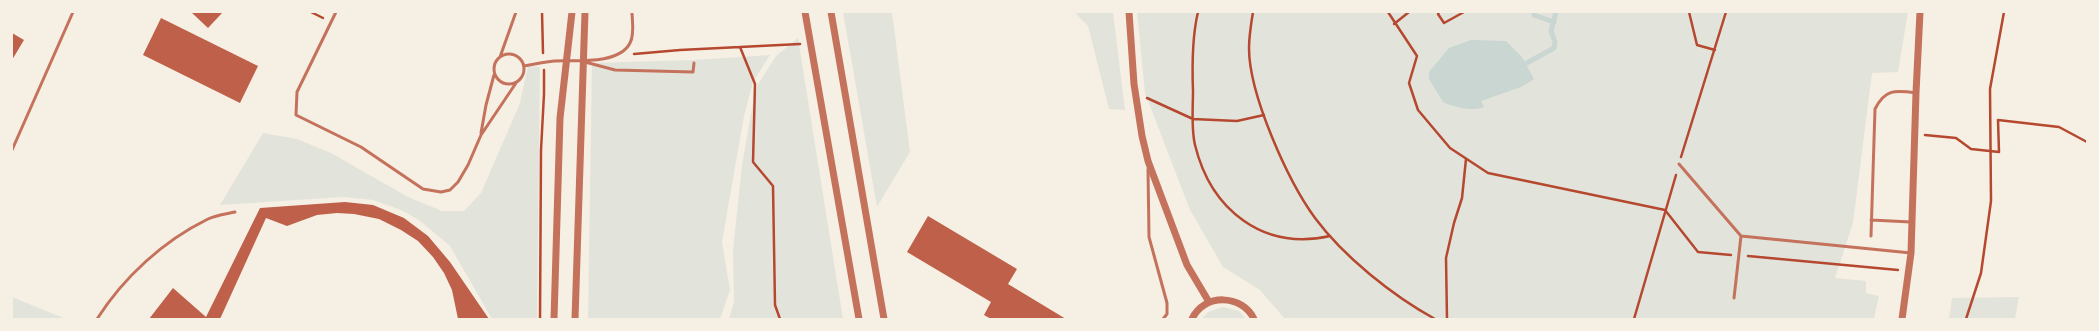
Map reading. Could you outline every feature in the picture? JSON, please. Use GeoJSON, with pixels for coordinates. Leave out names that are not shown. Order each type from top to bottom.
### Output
{"type":"FeatureCollection","features":[{"type":"Feature","properties":{"kind":"street"},"geometry":{"type":"LineString","coordinates":[[554,319],[560,118],[572,12]]}},
{"type":"Feature","properties":{"kind":"street"},"geometry":{"type":"LineString","coordinates":[[575,319],[585,12]]}},
{"type":"Feature","properties":{"kind":"street"},"geometry":{"type":"LineString","coordinates":[[805,12],[859,319]]}},
{"type":"Feature","properties":{"kind":"street"},"geometry":{"type":"LineString","coordinates":[[831,12],[884,319]]}},
{"type":"Feature","properties":{"kind":"street"},"geometry":{"type":"LineString","coordinates":[[1129,12],[1136,93],[1142,136],[1148,162],[1187,265],[1210,302]]}},
{"type":"Feature","properties":{"kind":"street"},"geometry":{"type":"LineString","coordinates":[[1902,319],[1909,271],[1913,222],[1916,93],[1920,12]]}},
{"type":"Feature","properties":{"kind":"street"},"geometry":{"type":"LineString","coordinates":[[1192,319],[1201,307],[1210,302],[1224,299],[1238,303],[1247,309],[1254,319]]}},
{"type":"Feature","properties":{"kind":"lane"},"geometry":{"type":"LineString","coordinates":[[12,150],[73,12]]}},
{"type":"Feature","properties":{"kind":"lane"},"geometry":{"type":"LineString","coordinates":[[336,12],[297,92],[296,115],[361,147],[423,189],[441,192],[450,190],[458,182],[468,165],[481,135],[522,76],[524,66],[522,62],[514,55],[509,54],[500,57]]}},
{"type":"Feature","properties":{"kind":"lane"},"geometry":{"type":"LineString","coordinates":[[481,135],[486,105],[494,75],[494,65],[500,57],[516,12]]}},
{"type":"Feature","properties":{"kind":"lane"},"geometry":{"type":"LineString","coordinates":[[524,66],[566,61],[584,61],[609,57],[628,46],[632,35],[632,12]]}},
{"type":"Feature","properties":{"kind":"lane"},"geometry":{"type":"LineString","coordinates":[[584,61],[615,70],[636,71],[693,72],[694,63]]}},
{"type":"Feature","properties":{"kind":"lane"},"geometry":{"type":"LineString","coordinates":[[494,75],[501,83],[516,83]]}},
{"type":"Feature","properties":{"kind":"lane"},"geometry":{"type":"LineString","coordinates":[[1871,236],[1875,109],[1880,98],[1888,93],[1898,91],[1916,93]]}},
{"type":"Feature","properties":{"kind":"lane"},"geometry":{"type":"LineString","coordinates":[[1148,162],[1149,237],[1167,303],[1166,314],[1163,319]]}},
{"type":"Feature","properties":{"kind":"lane"},"geometry":{"type":"LineString","coordinates":[[1679,164],[1741,236],[1911,252]]}},
{"type":"Feature","properties":{"kind":"lane"},"geometry":{"type":"LineString","coordinates":[[97,319],[135,272],[171,240],[209,218],[235,212]]}},
{"type":"Feature","properties":{"kind":"lane"},"geometry":{"type":"LineString","coordinates":[[1871,220],[1913,222]]}},
{"type":"Feature","properties":{"kind":"lane"},"geometry":{"type":"LineString","coordinates":[[1734,298],[1741,236]]}},
{"type":"Feature","properties":{"kind":"path"},"geometry":{"type":"LineString","coordinates":[[311,12],[331,22]]}},
{"type":"Feature","properties":{"kind":"path"},"geometry":{"type":"LineString","coordinates":[[540,319],[541,150],[544,94],[542,12]]}},
{"type":"Feature","properties":{"kind":"path"},"geometry":{"type":"LineString","coordinates":[[1198,12],[1195,25],[1192,67],[1193,119],[1195,144],[1204,176],[1217,197],[1233,214],[1253,227],[1286,238],[1310,240],[1330,236]]}},
{"type":"Feature","properties":{"kind":"path"},"geometry":{"type":"LineString","coordinates":[[1253,12],[1249,49],[1255,89],[1280,153],[1300,195],[1315,218],[1330,236],[1385,285],[1435,319]]}},
{"type":"Feature","properties":{"kind":"path"},"geometry":{"type":"LineString","coordinates":[[1388,12],[1394,24],[1417,56],[1409,83],[1418,110],[1450,148],[1488,173],[1665,210],[1695,249]]}},
{"type":"Feature","properties":{"kind":"path"},"geometry":{"type":"LineString","coordinates":[[1394,24],[1409,12]]}},
{"type":"Feature","properties":{"kind":"path"},"geometry":{"type":"LineString","coordinates":[[1439,12],[1438,14],[1444,23],[1464,12]]}},
{"type":"Feature","properties":{"kind":"path"},"geometry":{"type":"LineString","coordinates":[[1689,12],[1697,45],[1715,50]]}},
{"type":"Feature","properties":{"kind":"path"},"geometry":{"type":"LineString","coordinates":[[1634,319],[1665,210],[1726,12]]}},
{"type":"Feature","properties":{"kind":"path"},"geometry":{"type":"LineString","coordinates":[[1966,319],[1981,272],[1991,201],[1990,89],[2004,12]]}},
{"type":"Feature","properties":{"kind":"path"},"geometry":{"type":"LineString","coordinates":[[633,54],[811,43]]}},
{"type":"Feature","properties":{"kind":"path"},"geometry":{"type":"LineString","coordinates":[[740,47],[755,84],[753,162],[773,186],[775,305],[780,319]]}},
{"type":"Feature","properties":{"kind":"path"},"geometry":{"type":"LineString","coordinates":[[1136,93],[1193,119],[1237,121],[1264,115]]}},
{"type":"Feature","properties":{"kind":"path"},"geometry":{"type":"LineString","coordinates":[[1915,134],[1956,138],[1971,149],[1999,152],[1998,120],[2059,127],[2087,142]]}},
{"type":"Feature","properties":{"kind":"path"},"geometry":{"type":"LineString","coordinates":[[1447,319],[1446,258],[1454,223],[1462,198],[1466,159]]}},
{"type":"Feature","properties":{"kind":"path"},"geometry":{"type":"LineString","coordinates":[[1765,258],[1909,271]]}},
{"type":"Feature","properties":{"kind":"shaded area"},"geometry":{"type":"Polygon","coordinates":[[[843,12],[892,12],[910,152],[877,207],[843,12]]]}},
{"type":"Feature","properties":{"kind":"shaded area"},"geometry":{"type":"Polygon","coordinates":[[[1074,12],[1113,12],[1125,110],[1109,109],[1088,26],[1074,12]]]}},
{"type":"Feature","properties":{"kind":"shaded area"},"geometry":{"type":"Polygon","coordinates":[[[1137,12],[1908,12],[1898,72],[1872,73],[1853,223],[1835,278],[1866,281],[1866,293],[1879,296],[1874,319],[1285,319],[1260,290],[1223,267],[1190,210],[1145,93],[1137,12]]]}},
{"type":"Feature","properties":{"kind":"shaded area"},"geometry":{"type":"Polygon","coordinates":[[[798,38],[843,319],[729,319],[734,302],[733,250],[742,165],[752,108],[758,84],[776,56],[798,38]]]}},
{"type":"Feature","properties":{"kind":"shaded area"},"geometry":{"type":"Polygon","coordinates":[[[1471,40],[1506,41],[1522,57],[1534,79],[1521,87],[1481,101],[1484,107],[1474,109],[1463,108],[1452,106],[1443,102],[1429,79],[1429,72],[1449,48],[1471,40]]]}},
{"type":"Feature","properties":{"kind":"shaded area"},"geometry":{"type":"Polygon","coordinates":[[[770,55],[753,82],[744,116],[722,242],[730,290],[720,319],[588,319],[592,63],[694,60],[770,55]]]}},
{"type":"Feature","properties":{"kind":"shaded area"},"geometry":{"type":"Polygon","coordinates":[[[528,66],[540,67],[537,319],[492,319],[450,246],[419,220],[401,210],[373,200],[343,197],[220,205],[263,133],[297,139],[331,153],[408,197],[442,211],[464,211],[481,193],[520,103],[528,66]]]}},
{"type":"Feature","properties":{"kind":"shaded area"},"geometry":{"type":"Polygon","coordinates":[[[12,297],[66,319],[12,319],[12,297]]]}},
{"type":"Feature","properties":{"kind":"shaded area"},"geometry":{"type":"Polygon","coordinates":[[[2019,297],[2015,319],[1949,319],[1952,298],[2019,297]]]}},
{"type":"Feature","properties":{"kind":"shaded area"},"geometry":{"type":"Polygon","coordinates":[[[1223,307],[1239,311],[1246,319],[1202,319],[1208,312],[1223,307]]]}},
{"type":"Feature","properties":{"kind":"building"},"geometry":{"type":"Polygon","coordinates":[[[191,12],[223,12],[208,28],[191,12]]]}},
{"type":"Feature","properties":{"kind":"building"},"geometry":{"type":"Polygon","coordinates":[[[161,18],[258,66],[240,103],[143,55],[161,18]]]}},
{"type":"Feature","properties":{"kind":"building"},"geometry":{"type":"Polygon","coordinates":[[[12,33],[24,40],[12,60],[12,33]]]}},
{"type":"Feature","properties":{"kind":"building"},"geometry":{"type":"Polygon","coordinates":[[[345,202],[373,205],[404,218],[428,236],[450,262],[489,319],[458,319],[452,290],[444,273],[433,257],[418,241],[401,230],[379,219],[354,214],[337,213],[317,215],[287,226],[266,218],[220,319],[149,319],[173,288],[206,317],[260,208],[345,202]]]}},
{"type":"Feature","properties":{"kind":"building"},"geometry":{"type":"Polygon","coordinates":[[[928,216],[1017,269],[1008,284],[1066,319],[991,319],[984,315],[991,302],[907,252],[928,216]]]}},
{"type":"Feature","properties":{"kind":"waterway"},"geometry":{"type":"LineString","coordinates":[[1525,64],[1554,48],[1555,42],[1551,31],[1556,12]]}},
{"type":"Feature","properties":{"kind":"waterway"},"geometry":{"type":"LineString","coordinates":[[1534,15],[1554,22]]}}]}
